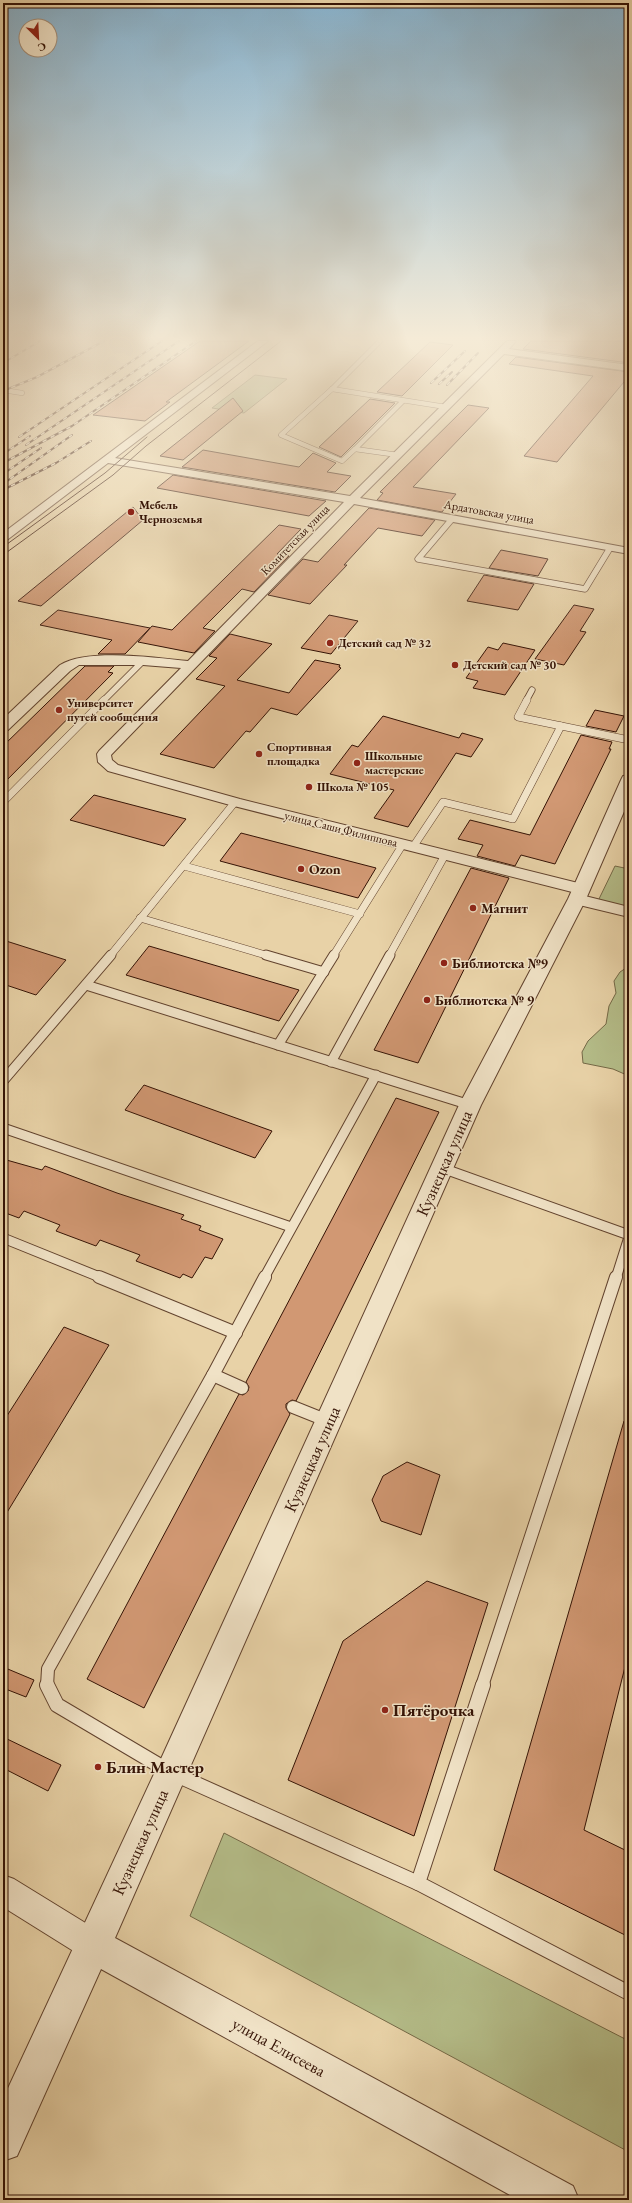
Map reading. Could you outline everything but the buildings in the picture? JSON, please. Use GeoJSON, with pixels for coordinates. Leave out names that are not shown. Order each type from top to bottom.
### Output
{"type":"FeatureCollection","features":[{"type":"Feature","properties":{"kind":"street"},"geometry":{"type":"LineString","coordinates":[[3,538],[129,444]]}},
{"type":"Feature","properties":{"kind":"street","name":"Комитетская улица"},"geometry":{"type":"LineString","coordinates":[[104,762],[104,754],[352,500],[409,444]]}},
{"type":"Feature","properties":{"kind":"street","name":"Ардатовская улица"},"geometry":{"type":"LineString","coordinates":[[108,460],[352,500],[629,551]]}},
{"type":"Feature","properties":{"kind":"street"},"geometry":{"type":"LineString","coordinates":[[3,727],[65,668],[75,662],[88,660],[143,661],[192,665]]}},
{"type":"Feature","properties":{"kind":"street","name":"улица Саши Филиппова"},"geometry":{"type":"LineString","coordinates":[[104,762],[113,768],[236,802],[445,855],[579,894],[629,912]]}},
{"type":"Feature","properties":{"kind":"street","name":"Кузнецкая улица"},"geometry":{"type":"LineString","coordinates":[[3,2142],[172,1773],[470,1105],[579,894],[629,780]]}},
{"type":"Feature","properties":{"kind":"street","name":"улица Елисеева"},"geometry":{"type":"LineString","coordinates":[[3,1890],[94,1946],[559,2200]]}},
{"type":"Feature","properties":{"kind":"lane"},"geometry":{"type":"LineString","coordinates":[[302,444],[342,461],[360,444]]}},
{"type":"Feature","properties":{"kind":"lane"},"geometry":{"type":"LineString","coordinates":[[355,449],[398,455]]}},
{"type":"Feature","properties":{"kind":"lane"},"geometry":{"type":"LineString","coordinates":[[452,519],[418,558],[585,589],[610,548]]}},
{"type":"Feature","properties":{"kind":"lane"},"geometry":{"type":"LineString","coordinates":[[3,802],[143,661]]}},
{"type":"Feature","properties":{"kind":"lane"},"geometry":{"type":"LineString","coordinates":[[532,690],[518,717],[629,740]]}},
{"type":"Feature","properties":{"kind":"lane"},"geometry":{"type":"LineString","coordinates":[[278,1045],[360,914],[408,845],[443,802],[513,819],[561,726]]}},
{"type":"Feature","properties":{"kind":"lane"},"geometry":{"type":"LineString","coordinates":[[3,1081],[86,985],[236,802]]}},
{"type":"Feature","properties":{"kind":"lane"},"geometry":{"type":"LineString","coordinates":[[331,1062],[445,855]]}},
{"type":"Feature","properties":{"kind":"lane"},"geometry":{"type":"LineString","coordinates":[[184,866],[360,914]]}},
{"type":"Feature","properties":{"kind":"lane"},"geometry":{"type":"LineString","coordinates":[[140,918],[324,972]]}},
{"type":"Feature","properties":{"kind":"lane"},"geometry":{"type":"LineString","coordinates":[[86,985],[470,1105]]}},
{"type":"Feature","properties":{"kind":"lane"},"geometry":{"type":"LineString","coordinates":[[376,1075],[291,1227],[213,1375],[48,1669],[47,1688],[57,1705],[172,1773],[418,1883],[629,1993]]}},
{"type":"Feature","properties":{"kind":"lane"},"geometry":{"type":"LineString","coordinates":[[3,1128],[291,1227]]}},
{"type":"Feature","properties":{"kind":"lane"},"geometry":{"type":"LineString","coordinates":[[418,1883],[629,1236],[442,1168]]}},
{"type":"Feature","properties":{"kind":"lane"},"geometry":{"type":"LineString","coordinates":[[3,1238],[236,1333]]}},
{"type":"Feature","properties":{"kind":"lane"},"geometry":{"type":"LineString","coordinates":[[213,1375],[242,1388]]}},
{"type":"Feature","properties":{"kind":"lane"},"geometry":{"type":"LineString","coordinates":[[293,1407],[329,1422]]}},
{"type":"Feature","properties":{"kind":"green space"},"geometry":{"type":"Polygon","coordinates":[[[615,866],[629,869],[629,909],[598,901],[615,866]]]}},
{"type":"Feature","properties":{"kind":"green space"},"geometry":{"type":"Polygon","coordinates":[[[629,966],[629,1076],[613,1069],[583,1063],[582,1052],[588,1041],[606,1024],[609,1006],[616,993],[614,981],[620,972],[629,966]]]}},
{"type":"Feature","properties":{"kind":"green space"},"geometry":{"type":"Polygon","coordinates":[[[224,1833],[629,2041],[629,2152],[190,1916],[224,1833]]]}},
{"type":"Feature","properties":{"kind":"tram line"},"geometry":{"type":"LineString","coordinates":[[3,547],[105,473],[139,444]]}},
{"type":"Feature","properties":{"kind":"tram line"},"geometry":{"type":"LineString","coordinates":[[3,555],[113,475],[149,444]]}},
{"type":"Feature","properties":{"kind":"railway"},"geometry":{"type":"LineString","coordinates":[[3,454],[18,444]]}},
{"type":"Feature","properties":{"kind":"railway"},"geometry":{"type":"LineString","coordinates":[[3,463],[39,444]]}},
{"type":"Feature","properties":{"kind":"railway"},"geometry":{"type":"LineString","coordinates":[[3,484],[60,444]]}},
{"type":"Feature","properties":{"kind":"railway"},"geometry":{"type":"LineString","coordinates":[[3,490],[56,463],[87,444]]}},
{"type":"Feature","properties":{"kind":"railway"},"geometry":{"type":"LineString","coordinates":[[3,474],[41,448]]}},
{"type":"Feature","properties":{"kind":"place","name":"Мебель Черноземья"},"geometry":{"type":"Point","coordinates":[131,512]}},
{"type":"Feature","properties":{"kind":"place","name":"Детский сад № 32"},"geometry":{"type":"Point","coordinates":[330,643]}},
{"type":"Feature","properties":{"kind":"place","name":"Детский сад № 30"},"geometry":{"type":"Point","coordinates":[455,665]}},
{"type":"Feature","properties":{"kind":"place","name":"Университет путей сообщения"},"geometry":{"type":"Point","coordinates":[59,710]}},
{"type":"Feature","properties":{"kind":"place","name":"Спортивная площадка"},"geometry":{"type":"Point","coordinates":[259,754]}},
{"type":"Feature","properties":{"kind":"place","name":"Школьные мастерские"},"geometry":{"type":"Point","coordinates":[357,763]}},
{"type":"Feature","properties":{"kind":"place","name":"Школа № 105"},"geometry":{"type":"Point","coordinates":[309,787]}},
{"type":"Feature","properties":{"kind":"place","name":"Ozon"},"geometry":{"type":"Point","coordinates":[301,869]}},
{"type":"Feature","properties":{"kind":"place","name":"Магнит"},"geometry":{"type":"Point","coordinates":[473,908]}},
{"type":"Feature","properties":{"kind":"place","name":"Библиотека №9"},"geometry":{"type":"Point","coordinates":[444,963]}},
{"type":"Feature","properties":{"kind":"place","name":"Библиотека № 9"},"geometry":{"type":"Point","coordinates":[427,1000]}},
{"type":"Feature","properties":{"kind":"place","name":"Пятёрочка"},"geometry":{"type":"Point","coordinates":[385,1710]}},
{"type":"Feature","properties":{"kind":"place","name":"Блин Мастер"},"geometry":{"type":"Point","coordinates":[98,1767]}}]}
